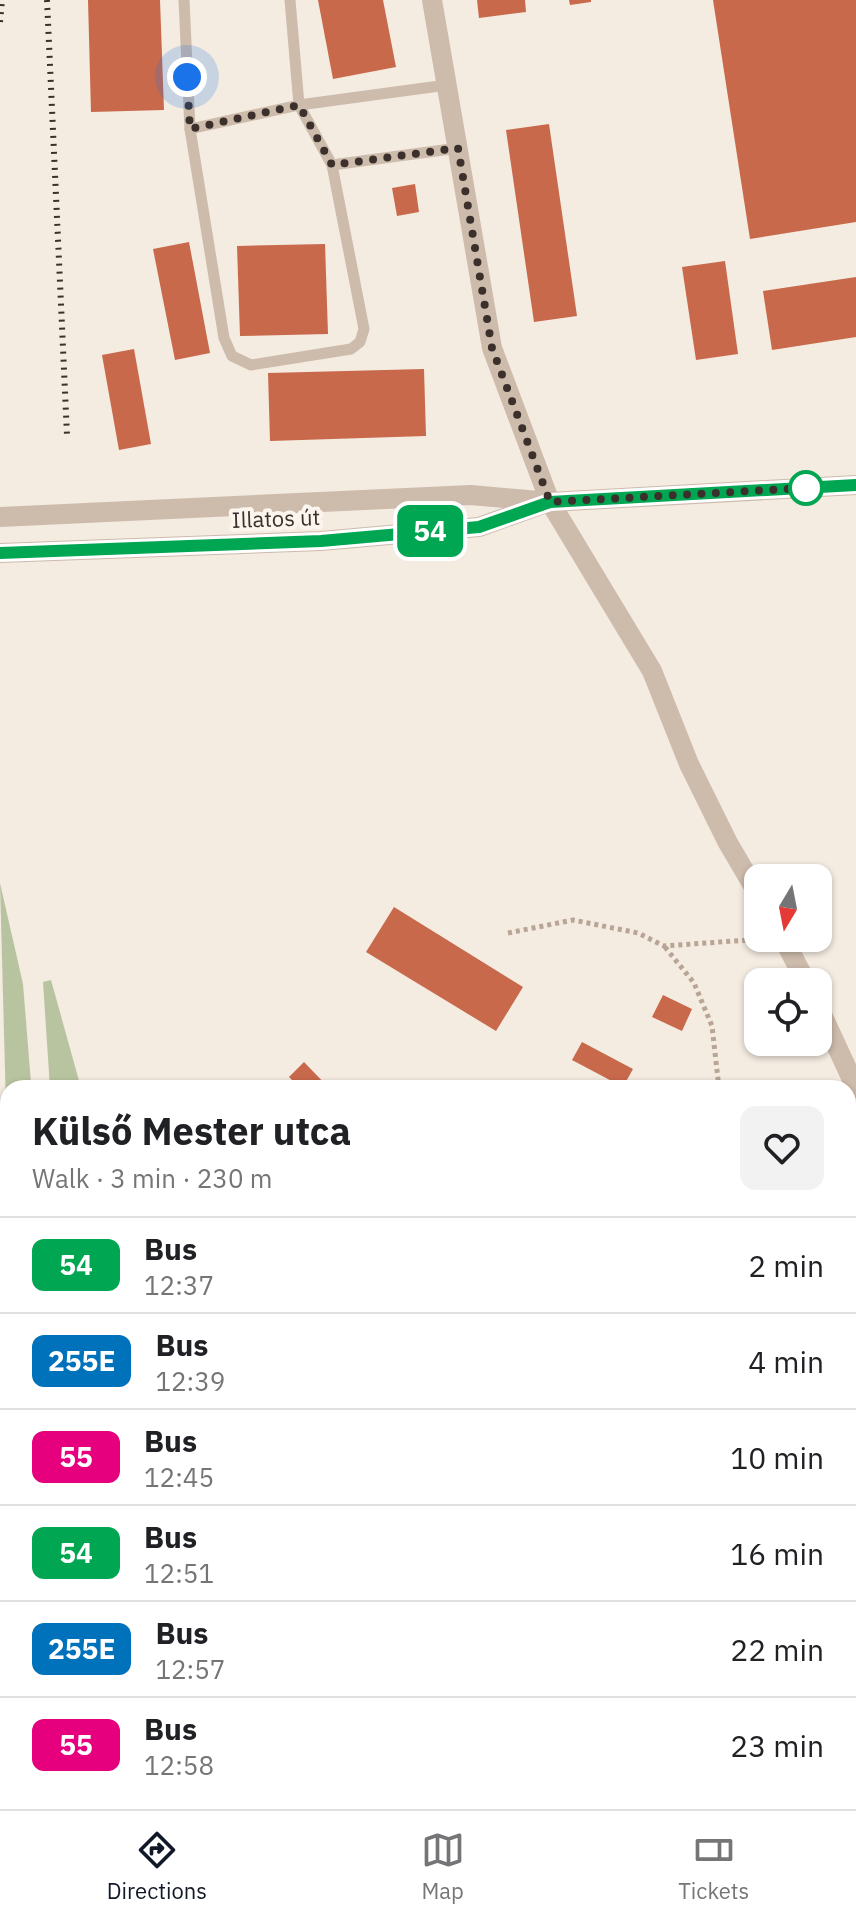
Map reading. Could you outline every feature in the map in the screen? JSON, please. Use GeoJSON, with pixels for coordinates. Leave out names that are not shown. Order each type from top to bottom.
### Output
{"type":"FeatureCollection","features":[{"type":"Feature","properties":{"kind":"street"},"geometry":{"type":"LineString","coordinates":[[432,0],[492,348],[550,502],[652,671],[689,764],[744,870]]}},
{"type":"Feature","properties":{"kind":"street","name":"Illatos út"},"geometry":{"type":"LineString","coordinates":[[0,517],[471,495],[550,502],[856,485]]}},
{"type":"Feature","properties":{"kind":"street","name":"Illatos út"},"geometry":{"type":"LineString","coordinates":[[0,553],[321,541],[479,527],[550,502]]}},
{"type":"Feature","properties":{"kind":"street"},"geometry":{"type":"LineString","coordinates":[[832,1036],[852,1080]]}},
{"type":"Feature","properties":{"kind":"lane"},"geometry":{"type":"LineString","coordinates":[[184,0],[190,129],[224,338],[232,356],[251,365],[351,349],[360,342],[364,329],[332,165],[299,105],[290,0]]}},
{"type":"Feature","properties":{"kind":"lane"},"geometry":{"type":"LineString","coordinates":[[190,129],[299,105],[447,85]]}},
{"type":"Feature","properties":{"kind":"lane"},"geometry":{"type":"LineString","coordinates":[[332,165],[458,148]]}},
{"type":"Feature","properties":{"kind":"path"},"geometry":{"type":"LineString","coordinates":[[508,933],[542,929],[573,920],[638,933],[664,946],[694,983],[712,1026],[718,1080]]}},
{"type":"Feature","properties":{"kind":"path"},"geometry":{"type":"LineString","coordinates":[[664,946],[744,940]]}},
{"type":"Feature","properties":{"kind":"green space"},"geometry":{"type":"Polygon","coordinates":[[[0,883],[23,984],[31,1080],[5,1080],[0,883]]]}},
{"type":"Feature","properties":{"kind":"green space"},"geometry":{"type":"Polygon","coordinates":[[[51,980],[79,1080],[49,1080],[43,982],[51,980]]]}},
{"type":"Feature","properties":{"kind":"building"},"geometry":{"type":"Polygon","coordinates":[[[88,0],[160,0],[164,110],[91,112],[88,0]]]}},
{"type":"Feature","properties":{"kind":"building"},"geometry":{"type":"Polygon","coordinates":[[[318,0],[383,0],[396,67],[333,79],[318,0]]]}},
{"type":"Feature","properties":{"kind":"building"},"geometry":{"type":"Polygon","coordinates":[[[477,0],[525,0],[526,12],[479,18],[477,0]]]}},
{"type":"Feature","properties":{"kind":"building"},"geometry":{"type":"Polygon","coordinates":[[[569,0],[591,0],[591,2],[570,5],[569,0]]]}},
{"type":"Feature","properties":{"kind":"building"},"geometry":{"type":"Polygon","coordinates":[[[713,0],[856,0],[856,222],[750,239],[713,0]]]}},
{"type":"Feature","properties":{"kind":"building"},"geometry":{"type":"Polygon","coordinates":[[[549,124],[577,316],[534,322],[506,130],[549,124]]]}},
{"type":"Feature","properties":{"kind":"building"},"geometry":{"type":"Polygon","coordinates":[[[415,184],[419,212],[397,216],[392,188],[415,184]]]}},
{"type":"Feature","properties":{"kind":"building"},"geometry":{"type":"Polygon","coordinates":[[[189,242],[210,353],[175,360],[153,249],[189,242]]]}},
{"type":"Feature","properties":{"kind":"building"},"geometry":{"type":"Polygon","coordinates":[[[325,244],[328,334],[240,336],[237,246],[325,244]]]}},
{"type":"Feature","properties":{"kind":"building"},"geometry":{"type":"Polygon","coordinates":[[[725,261],[738,354],[696,360],[682,267],[725,261]]]}},
{"type":"Feature","properties":{"kind":"building"},"geometry":{"type":"Polygon","coordinates":[[[856,277],[856,337],[772,350],[763,291],[856,277]]]}},
{"type":"Feature","properties":{"kind":"building"},"geometry":{"type":"Polygon","coordinates":[[[134,349],[151,444],[119,450],[102,355],[134,349]]]}},
{"type":"Feature","properties":{"kind":"building"},"geometry":{"type":"Polygon","coordinates":[[[424,369],[426,436],[270,441],[268,373],[424,369]]]}},
{"type":"Feature","properties":{"kind":"building"},"geometry":{"type":"Polygon","coordinates":[[[394,907],[523,987],[496,1031],[366,952],[394,907]]]}},
{"type":"Feature","properties":{"kind":"building"},"geometry":{"type":"Polygon","coordinates":[[[663,995],[692,1009],[682,1031],[652,1017],[663,995]]]}},
{"type":"Feature","properties":{"kind":"building"},"geometry":{"type":"Polygon","coordinates":[[[582,1042],[633,1069],[627,1080],[610,1080],[572,1060],[582,1042]]]}},
{"type":"Feature","properties":{"kind":"building"},"geometry":{"type":"Polygon","coordinates":[[[304,1062],[321,1080],[292,1080],[289,1077],[304,1062]]]}},
{"type":"Feature","properties":{"kind":"railway"},"geometry":{"type":"LineString","coordinates":[[0,22],[2,0]]}},
{"type":"Feature","properties":{"kind":"railway"},"geometry":{"type":"LineString","coordinates":[[47,0],[67,435]]}},
{"type":"Feature","properties":{"kind":"bus line","name":"54"},"geometry":{"type":"LineString","coordinates":[[0,553],[321,541],[479,527],[550,502],[856,485]]}},
{"type":"Feature","properties":{"kind":"route"},"geometry":{"type":"LineString","coordinates":[[187,77],[190,129],[299,105],[332,165],[458,148],[492,348],[550,502],[806,488]]}}]}
